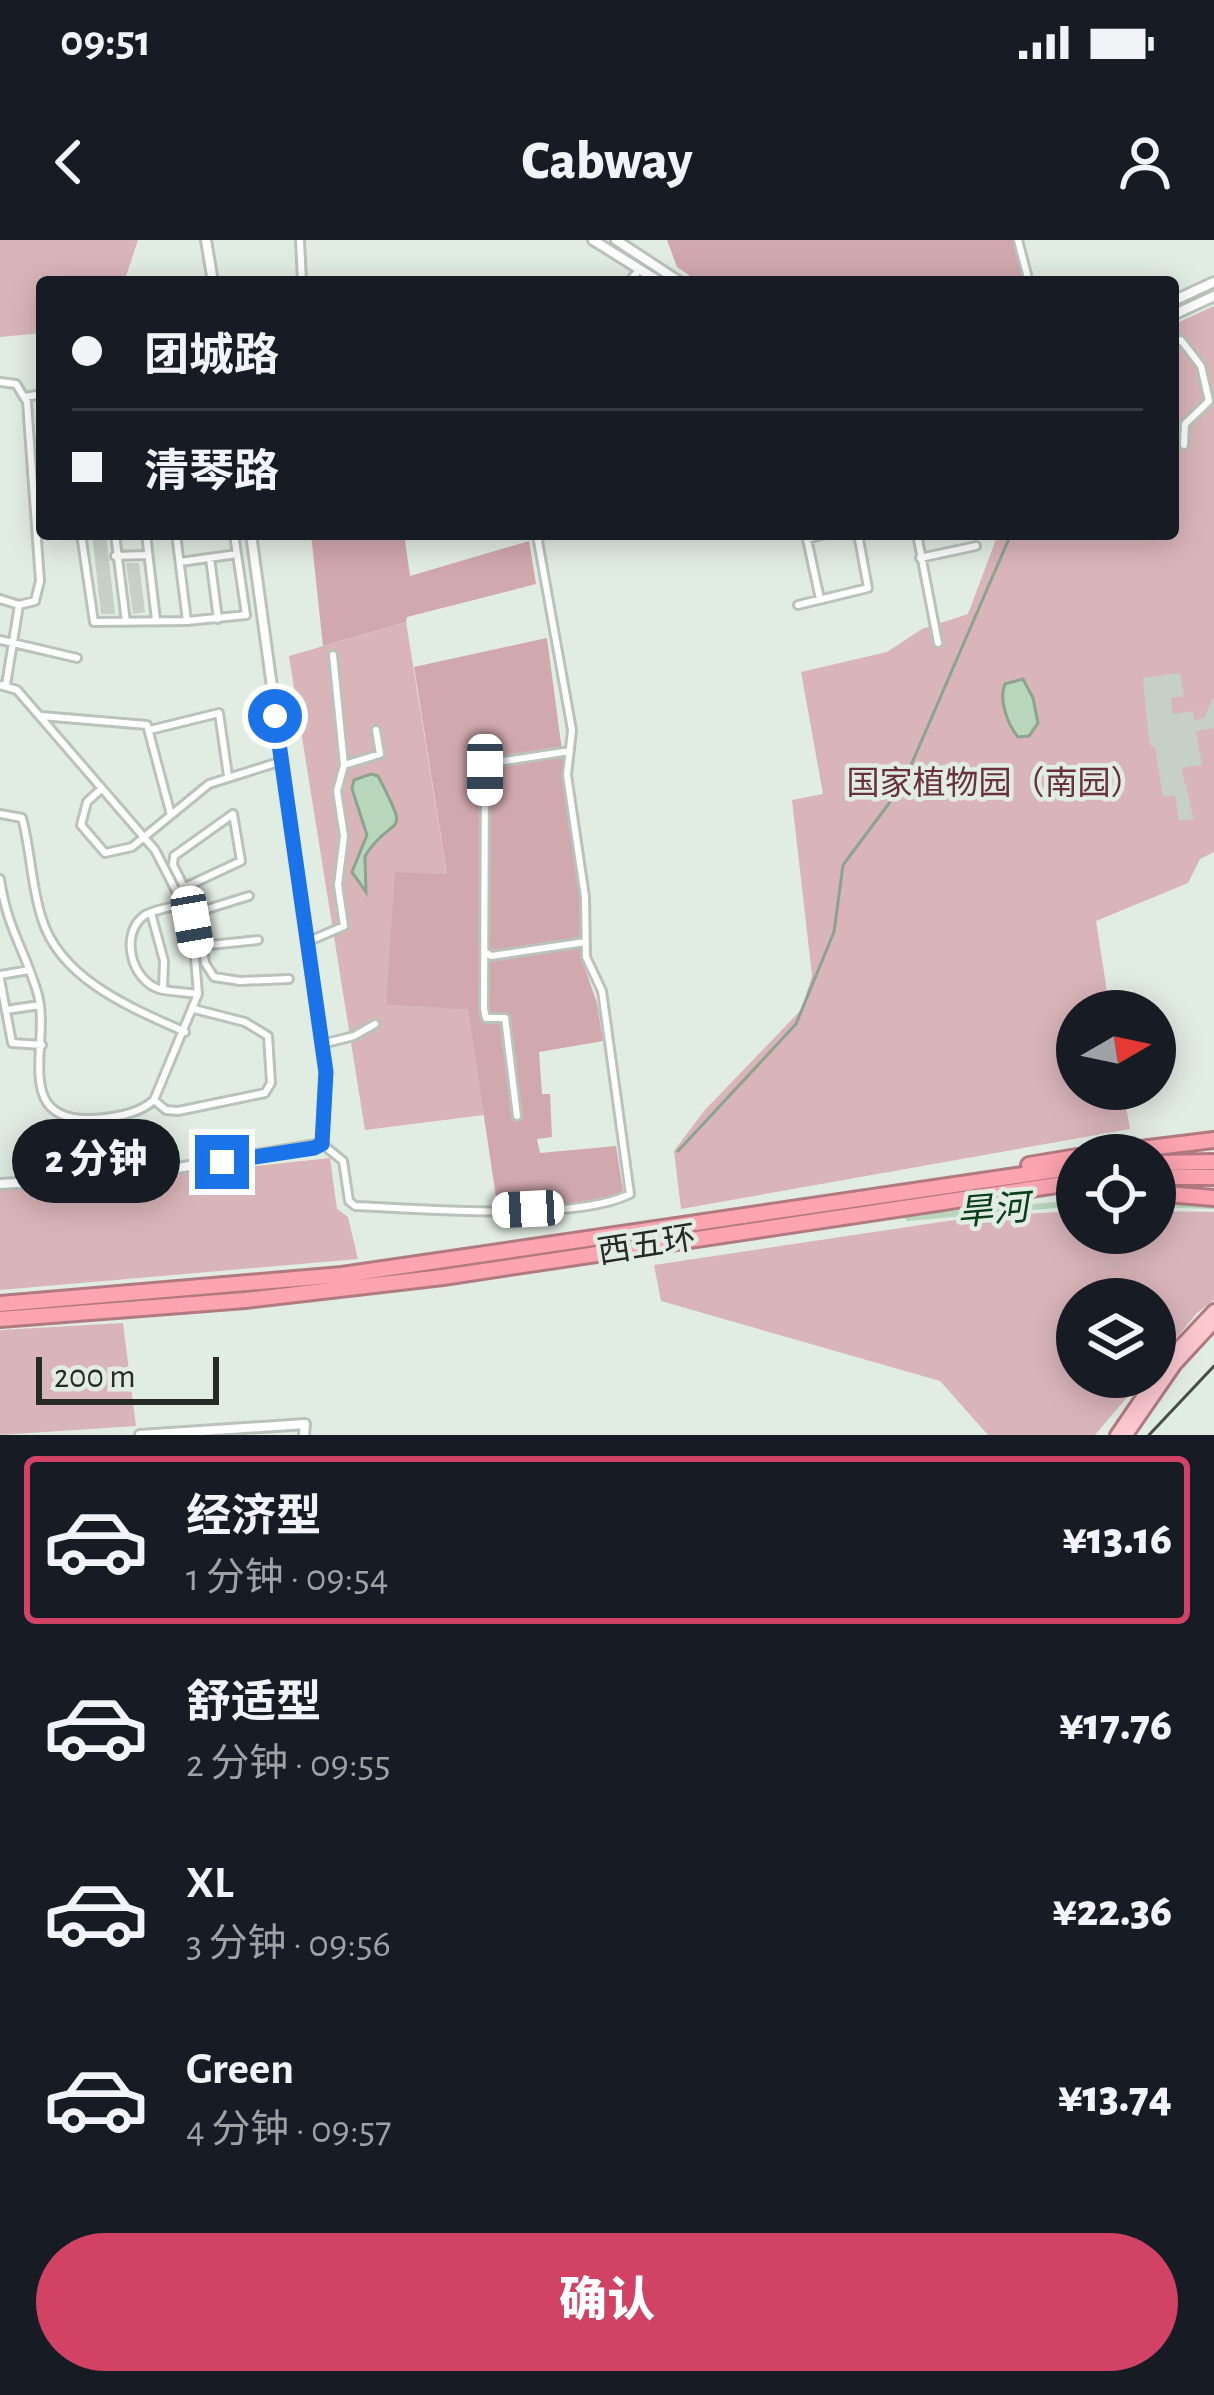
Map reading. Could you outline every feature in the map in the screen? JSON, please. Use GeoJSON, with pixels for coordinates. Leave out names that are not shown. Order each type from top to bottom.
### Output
{"type":"FeatureCollection","features":[{"type":"Feature","properties":{"kind":"highway"},"geometry":{"type":"LineString","coordinates":[[1176,1144],[1214,1139]]}},
{"type":"Feature","properties":{"kind":"highway"},"geometry":{"type":"LineString","coordinates":[[973,1179],[1056,1161]]}},
{"type":"Feature","properties":{"kind":"highway"},"geometry":{"type":"LineString","coordinates":[[1176,1162],[1214,1162]]}},
{"type":"Feature","properties":{"kind":"highway","name":"西五环"},"geometry":{"type":"LineString","coordinates":[[0,1304],[342,1275],[1056,1169]]}},
{"type":"Feature","properties":{"kind":"highway"},"geometry":{"type":"LineString","coordinates":[[1176,1177],[1214,1177]]}},
{"type":"Feature","properties":{"kind":"highway","name":"西五环"},"geometry":{"type":"LineString","coordinates":[[0,1319],[245,1300],[443,1277],[1005,1189],[1056,1187]]}},
{"type":"Feature","properties":{"kind":"highway"},"geometry":{"type":"LineString","coordinates":[[1176,1195],[1214,1198]]}},
{"type":"Feature","properties":{"kind":"main road"},"geometry":{"type":"LineString","coordinates":[[1116,1435],[1168,1359],[1214,1310]]}},
{"type":"Feature","properties":{"kind":"main road"},"geometry":{"type":"LineString","coordinates":[[1127,1435],[1176,1364],[1214,1323]]}},
{"type":"Feature","properties":{"kind":"street"},"geometry":{"type":"LineString","coordinates":[[206,240],[212,276]]}},
{"type":"Feature","properties":{"kind":"street"},"geometry":{"type":"LineString","coordinates":[[300,240],[302,276]]}},
{"type":"Feature","properties":{"kind":"street"},"geometry":{"type":"LineString","coordinates":[[593,240],[653,276]]}},
{"type":"Feature","properties":{"kind":"street"},"geometry":{"type":"LineString","coordinates":[[616,240],[672,276]]}},
{"type":"Feature","properties":{"kind":"street"},"geometry":{"type":"LineString","coordinates":[[1018,240],[1027,276]]}},
{"type":"Feature","properties":{"kind":"street"},"geometry":{"type":"LineString","coordinates":[[634,276],[646,256]]}},
{"type":"Feature","properties":{"kind":"street"},"geometry":{"type":"LineString","coordinates":[[1179,298],[1214,283]]}},
{"type":"Feature","properties":{"kind":"street"},"geometry":{"type":"LineString","coordinates":[[1179,312],[1214,296]]}},
{"type":"Feature","properties":{"kind":"street"},"geometry":{"type":"LineString","coordinates":[[1179,341],[1190,346],[1209,401],[1185,424],[1184,445]]}},
{"type":"Feature","properties":{"kind":"street"},"geometry":{"type":"LineString","coordinates":[[0,382],[16,384],[25,397],[36,532]]}},
{"type":"Feature","properties":{"kind":"street"},"geometry":{"type":"LineString","coordinates":[[25,397],[36,395]]}},
{"type":"Feature","properties":{"kind":"street"},"geometry":{"type":"LineString","coordinates":[[0,599],[19,605],[35,601],[40,581],[37,540]]}},
{"type":"Feature","properties":{"kind":"street"},"geometry":{"type":"LineString","coordinates":[[82,540],[94,622],[246,616],[235,540]]}},
{"type":"Feature","properties":{"kind":"street"},"geometry":{"type":"LineString","coordinates":[[115,540],[126,622]]}},
{"type":"Feature","properties":{"kind":"street"},"geometry":{"type":"LineString","coordinates":[[146,540],[157,621]]}},
{"type":"Feature","properties":{"kind":"street"},"geometry":{"type":"LineString","coordinates":[[177,540],[188,621]]}},
{"type":"Feature","properties":{"kind":"street"},"geometry":{"type":"LineString","coordinates":[[252,540],[326,1072],[322,1144]]}},
{"type":"Feature","properties":{"kind":"street"},"geometry":{"type":"LineString","coordinates":[[0,1184],[129,1176],[322,1144],[343,1161],[355,1206],[488,1211],[609,1205],[630,1194],[602,991],[586,957],[585,897],[566,775],[572,730],[538,540]]}},
{"type":"Feature","properties":{"kind":"street"},"geometry":{"type":"LineString","coordinates":[[807,540],[820,599]]}},
{"type":"Feature","properties":{"kind":"street"},"geometry":{"type":"LineString","coordinates":[[799,605],[868,588],[858,540]]}},
{"type":"Feature","properties":{"kind":"street"},"geometry":{"type":"LineString","coordinates":[[917,540],[938,643]]}},
{"type":"Feature","properties":{"kind":"street"},"geometry":{"type":"LineString","coordinates":[[920,558],[976,546]]}},
{"type":"Feature","properties":{"kind":"street"},"geometry":{"type":"LineString","coordinates":[[180,562],[237,554]]}},
{"type":"Feature","properties":{"kind":"street"},"geometry":{"type":"LineString","coordinates":[[115,556],[146,555]]}},
{"type":"Feature","properties":{"kind":"street"},"geometry":{"type":"LineString","coordinates":[[210,558],[218,619]]}},
{"type":"Feature","properties":{"kind":"street"},"geometry":{"type":"LineString","coordinates":[[19,605],[3,685],[16,690],[144,838],[181,889]]}},
{"type":"Feature","properties":{"kind":"street"},"geometry":{"type":"LineString","coordinates":[[0,640],[76,658]]}},
{"type":"Feature","properties":{"kind":"street"},"geometry":{"type":"LineString","coordinates":[[307,942],[344,926],[338,885],[344,836],[337,782],[344,765],[333,655]]}},
{"type":"Feature","properties":{"kind":"street"},"geometry":{"type":"LineString","coordinates":[[149,730],[219,713],[228,776]]}},
{"type":"Feature","properties":{"kind":"street"},"geometry":{"type":"LineString","coordinates":[[38,716],[147,725],[171,815]]}},
{"type":"Feature","properties":{"kind":"street"},"geometry":{"type":"LineString","coordinates":[[344,765],[380,754],[376,730]]}},
{"type":"Feature","properties":{"kind":"street"},"geometry":{"type":"LineString","coordinates":[[517,1116],[505,1018],[486,1018],[485,770],[491,764],[570,751]]}},
{"type":"Feature","properties":{"kind":"street"},"geometry":{"type":"LineString","coordinates":[[101,789],[82,813],[81,825],[105,854],[144,838],[209,784],[282,761]]}},
{"type":"Feature","properties":{"kind":"street"},"geometry":{"type":"LineString","coordinates":[[0,814],[22,818],[42,921],[67,960],[99,989],[186,1033]]}},
{"type":"Feature","properties":{"kind":"street"},"geometry":{"type":"LineString","coordinates":[[181,889],[241,861],[233,814],[174,856],[184,904],[208,971],[214,976],[240,981],[289,979]]}},
{"type":"Feature","properties":{"kind":"street"},"geometry":{"type":"LineString","coordinates":[[0,879],[6,917],[40,1005],[39,1090],[51,1107],[70,1118],[130,1113],[154,1100],[199,994],[200,946]]}},
{"type":"Feature","properties":{"kind":"street"},"geometry":{"type":"LineString","coordinates":[[188,914],[249,896]]}},
{"type":"Feature","properties":{"kind":"street"},"geometry":{"type":"LineString","coordinates":[[184,904],[151,913],[135,927],[132,953],[137,974],[163,989],[199,994]]}},
{"type":"Feature","properties":{"kind":"street"},"geometry":{"type":"LineString","coordinates":[[151,913],[164,961],[163,989]]}},
{"type":"Feature","properties":{"kind":"street"},"geometry":{"type":"LineString","coordinates":[[200,946],[258,940]]}},
{"type":"Feature","properties":{"kind":"street"},"geometry":{"type":"LineString","coordinates":[[485,952],[491,956],[585,942]]}},
{"type":"Feature","properties":{"kind":"street"},"geometry":{"type":"LineString","coordinates":[[29,970],[0,977],[12,1043],[42,1045]]}},
{"type":"Feature","properties":{"kind":"street"},"geometry":{"type":"LineString","coordinates":[[6,1010],[40,1005]]}},
{"type":"Feature","properties":{"kind":"street"},"geometry":{"type":"LineString","coordinates":[[154,1100],[166,1110],[178,1111],[265,1093],[271,1084],[268,1036],[245,1022],[194,1009]]}},
{"type":"Feature","properties":{"kind":"street"},"geometry":{"type":"LineString","coordinates":[[322,1044],[354,1036],[375,1024]]}},
{"type":"Feature","properties":{"kind":"street"},"geometry":{"type":"LineString","coordinates":[[93,1119],[98,1154]]}},
{"type":"Feature","properties":{"kind":"street"},"geometry":{"type":"LineString","coordinates":[[140,1435],[305,1430]]}},
{"type":"Feature","properties":{"kind":"green space"},"geometry":{"type":"Polygon","coordinates":[[[0,240],[138,240],[126,276],[36,276],[36,334],[0,337],[0,240]]]}},
{"type":"Feature","properties":{"kind":"green space","name":"国家植物园（南园）"},"geometry":{"type":"Polygon","coordinates":[[[1214,306],[1214,852],[1200,859],[1188,883],[1096,921],[1107,990],[1056,990],[1056,1110],[1127,1110],[1130,1129],[1056,1134],[1056,1142],[681,1209],[674,1151],[704,1111],[801,1010],[812,976],[792,800],[823,794],[801,672],[887,652],[922,629],[968,614],[996,540],[1179,540],[1179,322],[1214,306]]]}},
{"type":"Feature","properties":{"kind":"green space"},"geometry":{"type":"Polygon","coordinates":[[[406,622],[447,875],[387,1005],[468,1008],[484,1115],[365,1130],[289,656],[406,622]]]}},
{"type":"Feature","properties":{"kind":"green space"},"geometry":{"type":"Polygon","coordinates":[[[330,1158],[337,1209],[348,1217],[358,1259],[0,1290],[0,1188],[62,1187],[330,1158]]]}},
{"type":"Feature","properties":{"kind":"green space"},"geometry":{"type":"Polygon","coordinates":[[[1176,1211],[1214,1212],[1214,1300],[1176,1338],[1176,1278],[1056,1278],[1056,1398],[1126,1398],[1095,1435],[988,1435],[940,1381],[661,1301],[654,1265],[974,1217],[1056,1212],[1056,1254],[1176,1254],[1176,1211]]]}},
{"type":"Feature","properties":{"kind":"green space"},"geometry":{"type":"Polygon","coordinates":[[[123,1323],[136,1426],[0,1435],[0,1330],[123,1323]]]}},
{"type":"Feature","properties":{"kind":"shaded area"},"geometry":{"type":"Polygon","coordinates":[[[667,240],[1014,240],[1022,276],[690,276],[677,267],[667,240]]]}},
{"type":"Feature","properties":{"kind":"shaded area"},"geometry":{"type":"Polygon","coordinates":[[[312,540],[405,540],[410,576],[529,541],[536,584],[407,617],[406,622],[323,646],[312,540]]]}},
{"type":"Feature","properties":{"kind":"shaded area"},"geometry":{"type":"Polygon","coordinates":[[[547,638],[582,901],[581,957],[597,1003],[603,1041],[539,1052],[542,1094],[550,1094],[552,1137],[537,1139],[540,1153],[616,1146],[623,1191],[592,1205],[497,1204],[468,1009],[386,1005],[395,872],[447,874],[414,667],[547,638]]]}},
{"type":"Feature","properties":{"kind":"shaded area"},"geometry":{"type":"Polygon","coordinates":[[[1023,679],[1038,723],[1029,736],[1018,737],[1005,712],[1003,690],[1005,684],[1023,679]]]}},
{"type":"Feature","properties":{"kind":"shaded area"},"geometry":{"type":"Polygon","coordinates":[[[378,776],[397,819],[365,856],[366,892],[352,872],[367,835],[352,789],[354,780],[378,776]]]}},
{"type":"Feature","properties":{"kind":"building"},"geometry":{"type":"Polygon","coordinates":[[[93,540],[107,540],[115,614],[101,614],[93,540]]]}},
{"type":"Feature","properties":{"kind":"building"},"geometry":{"type":"Polygon","coordinates":[[[126,563],[139,563],[145,612],[133,614],[126,563]]]}},
{"type":"Feature","properties":{"kind":"building"},"geometry":{"type":"Polygon","coordinates":[[[1180,673],[1184,696],[1171,698],[1173,714],[1193,711],[1194,720],[1204,718],[1214,696],[1214,728],[1196,731],[1202,765],[1181,768],[1194,819],[1179,821],[1175,795],[1163,797],[1148,731],[1143,678],[1180,673]]]}},
{"type":"Feature","properties":{"kind":"waterway"},"geometry":{"type":"LineString","coordinates":[[678,1151],[796,1024],[834,932],[843,865],[902,786],[1008,540]]}},
{"type":"Feature","properties":{"kind":"waterway","name":"旱河"},"geometry":{"type":"LineString","coordinates":[[908,1218],[1056,1205]]}},
{"type":"Feature","properties":{"kind":"waterway","name":"旱河"},"geometry":{"type":"LineString","coordinates":[[1176,1205],[1214,1206]]}},
{"type":"Feature","properties":{"kind":"tram line"},"geometry":{"type":"LineString","coordinates":[[1149,1435],[1214,1366]]}},
{"type":"Feature","properties":{"kind":"route"},"geometry":{"type":"LineString","coordinates":[[222,1162],[314,1148],[322,1144],[325,1133],[326,1072],[275,716]]}}]}
